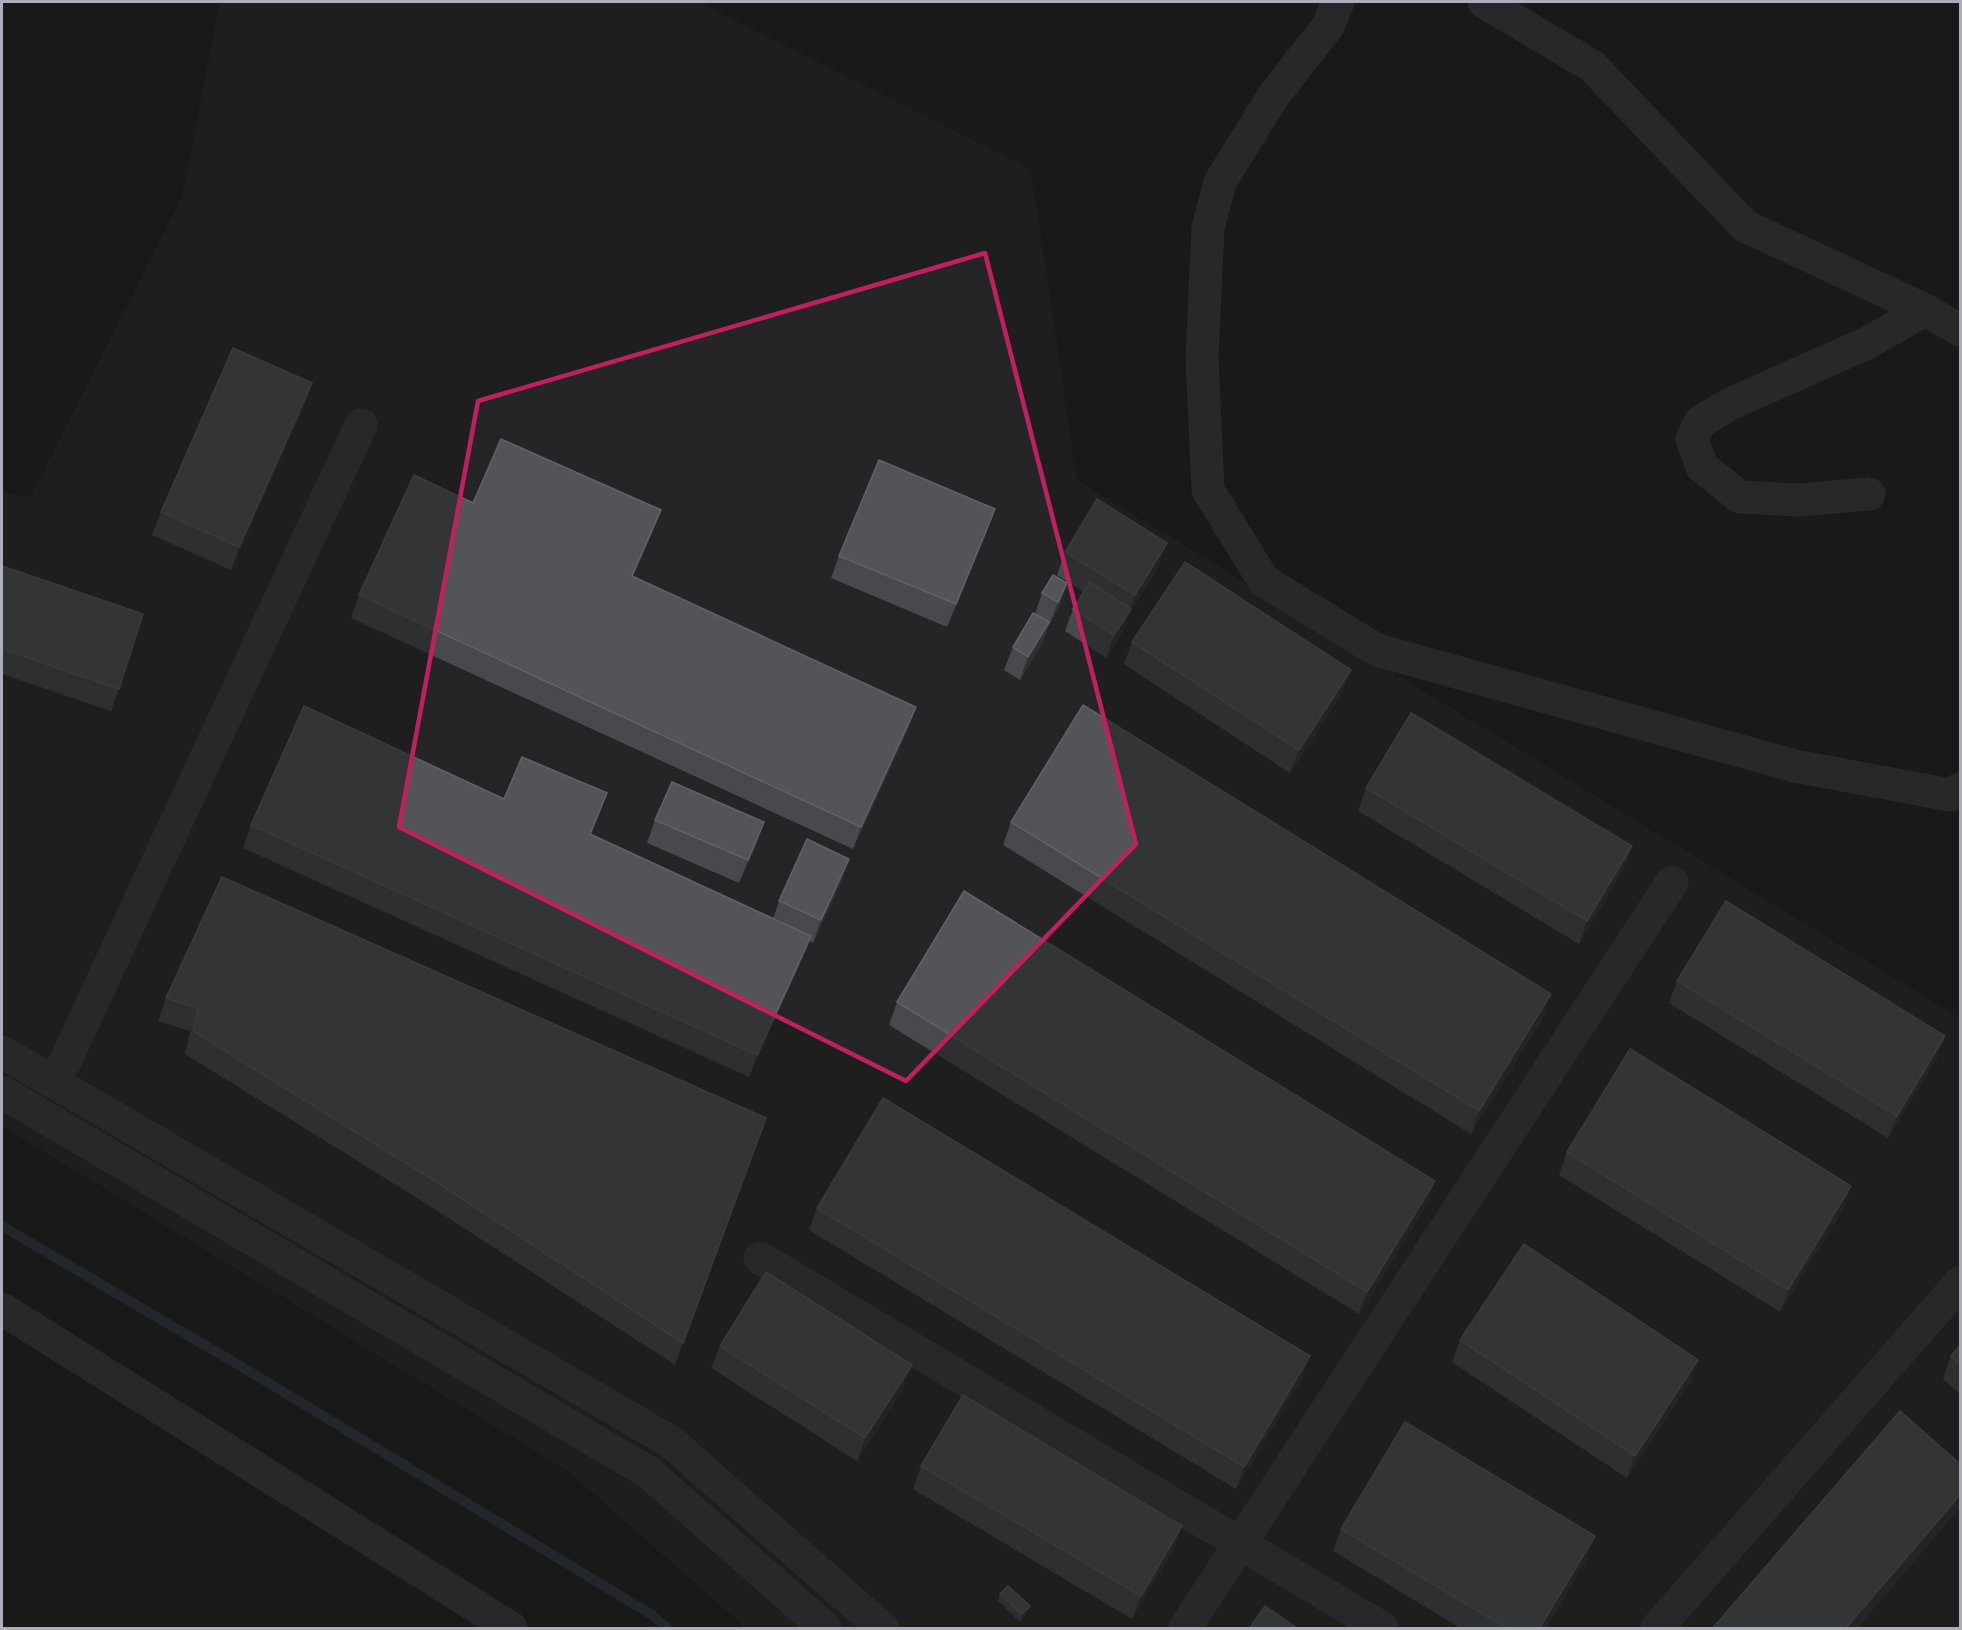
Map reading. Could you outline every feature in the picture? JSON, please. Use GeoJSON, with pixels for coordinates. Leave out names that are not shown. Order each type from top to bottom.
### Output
{"type":"FeatureCollection","features":[{"type":"Feature","properties":{"kind":"street"},"geometry":{"type":"LineString","coordinates":[[1338,2],[1328,26],[1274,95],[1220,182],[1208,228],[1202,357],[1208,490],[1264,580],[1377,650],[1795,766],[1950,795],[1960,789]]}},
{"type":"Feature","properties":{"kind":"street"},"geometry":{"type":"LineString","coordinates":[[1484,2],[1592,66],[1745,226],[1925,310],[1960,330]]}},
{"type":"Feature","properties":{"kind":"street"},"geometry":{"type":"LineString","coordinates":[[1869,494],[1800,500],[1740,497],[1702,467],[1692,440],[1700,422],[1730,404],[1865,344],[1925,310]]}},
{"type":"Feature","properties":{"kind":"street"},"geometry":{"type":"LineString","coordinates":[[55,1083],[361,425]]}},
{"type":"Feature","properties":{"kind":"street"},"geometry":{"type":"LineString","coordinates":[[1185,1629],[1672,882]]}},
{"type":"Feature","properties":{"kind":"street"},"geometry":{"type":"LineString","coordinates":[[2,1052],[671,1442],[882,1629]]}},
{"type":"Feature","properties":{"kind":"street"},"geometry":{"type":"LineString","coordinates":[[2,1092],[648,1472],[825,1629]]}},
{"type":"Feature","properties":{"kind":"street"},"geometry":{"type":"LineString","coordinates":[[760,1258],[1382,1629]]}},
{"type":"Feature","properties":{"kind":"street"},"geometry":{"type":"LineString","coordinates":[[1657,1629],[1960,1283]]}},
{"type":"Feature","properties":{"kind":"street"},"geometry":{"type":"LineString","coordinates":[[2,1309],[511,1629]]}},
{"type":"Feature","properties":{"kind":"highlighted area"},"geometry":{"type":"Polygon","coordinates":[[[985,253],[1136,844],[906,1081],[399,827],[478,401],[985,253]]]}},
{"type":"Feature","properties":{"kind":"shaded area"},"geometry":{"type":"Polygon","coordinates":[[[220,2],[698,2],[1031,169],[1077,480],[1960,1018],[1960,1628],[746,1628],[568,1471],[2,1126],[2,492],[30,497],[182,197],[220,2]]]}},
{"type":"Feature","properties":{"kind":"building"},"geometry":{"type":"Polygon","coordinates":[[[233,348],[312,383],[239,547],[161,512],[233,348]]]}},
{"type":"Feature","properties":{"kind":"building"},"geometry":{"type":"Polygon","coordinates":[[[501,439],[661,510],[632,576],[916,707],[861,827],[359,595],[414,475],[473,503],[501,439]]]}},
{"type":"Feature","properties":{"kind":"building"},"geometry":{"type":"Polygon","coordinates":[[[879,460],[995,509],[956,604],[839,556],[879,460]]]}},
{"type":"Feature","properties":{"kind":"building"},"geometry":{"type":"Polygon","coordinates":[[[1097,499],[1167,543],[1135,595],[1065,552],[1097,499]]]}},
{"type":"Feature","properties":{"kind":"building"},"geometry":{"type":"Polygon","coordinates":[[[1185,562],[1351,670],[1299,750],[1132,642],[1185,562]]]}},
{"type":"Feature","properties":{"kind":"building"},"geometry":{"type":"Polygon","coordinates":[[[2,566],[143,614],[119,689],[2,649],[2,566]]]}},
{"type":"Feature","properties":{"kind":"building"},"geometry":{"type":"Polygon","coordinates":[[[1053,575],[1067,583],[1058,602],[1042,593],[1053,575]]]}},
{"type":"Feature","properties":{"kind":"building"},"geometry":{"type":"Polygon","coordinates":[[[1090,582],[1131,609],[1114,635],[1073,609],[1090,582]]]}},
{"type":"Feature","properties":{"kind":"building"},"geometry":{"type":"Polygon","coordinates":[[[1033,613],[1049,622],[1028,657],[1013,647],[1033,613]]]}},
{"type":"Feature","properties":{"kind":"building"},"geometry":{"type":"Polygon","coordinates":[[[1083,705],[1551,994],[1479,1111],[1011,822],[1083,705]]]}},
{"type":"Feature","properties":{"kind":"building"},"geometry":{"type":"Polygon","coordinates":[[[304,706],[504,799],[522,757],[607,793],[590,834],[811,936],[757,1055],[251,825],[304,706]]]}},
{"type":"Feature","properties":{"kind":"building"},"geometry":{"type":"Polygon","coordinates":[[[1411,713],[1632,846],[1587,921],[1366,788],[1411,713]]]}},
{"type":"Feature","properties":{"kind":"building"},"geometry":{"type":"Polygon","coordinates":[[[672,782],[764,822],[748,860],[655,820],[672,782]]]}},
{"type":"Feature","properties":{"kind":"building"},"geometry":{"type":"Polygon","coordinates":[[[807,839],[849,859],[821,920],[779,901],[807,839]]]}},
{"type":"Feature","properties":{"kind":"building"},"geometry":{"type":"Polygon","coordinates":[[[222,877],[766,1118],[683,1343],[438,1183],[193,1031],[198,1008],[166,998],[222,877]]]}},
{"type":"Feature","properties":{"kind":"building"},"geometry":{"type":"Polygon","coordinates":[[[964,891],[1435,1181],[1367,1292],[897,1002],[964,891]]]}},
{"type":"Feature","properties":{"kind":"building"},"geometry":{"type":"Polygon","coordinates":[[[1726,901],[1945,1036],[1897,1116],[1677,981],[1726,901]]]}},
{"type":"Feature","properties":{"kind":"building"},"geometry":{"type":"Polygon","coordinates":[[[1630,1049],[1851,1186],[1788,1290],[1567,1152],[1630,1049]]]}},
{"type":"Feature","properties":{"kind":"building"},"geometry":{"type":"Polygon","coordinates":[[[883,1098],[1310,1356],[1244,1467],[817,1208],[883,1098]]]}},
{"type":"Feature","properties":{"kind":"building"},"geometry":{"type":"Polygon","coordinates":[[[1524,1244],[1698,1360],[1635,1456],[1460,1340],[1524,1244]]]}},
{"type":"Feature","properties":{"kind":"building"},"geometry":{"type":"Polygon","coordinates":[[[766,1272],[912,1365],[865,1438],[720,1346],[766,1272]]]}},
{"type":"Feature","properties":{"kind":"building"},"geometry":{"type":"Polygon","coordinates":[[[1960,1345],[1960,1364],[1951,1356],[1960,1345]]]}},
{"type":"Feature","properties":{"kind":"building"},"geometry":{"type":"Polygon","coordinates":[[[963,1395],[1182,1526],[1141,1596],[921,1466],[963,1395]]]}},
{"type":"Feature","properties":{"kind":"building"},"geometry":{"type":"Polygon","coordinates":[[[1900,1411],[1960,1464],[1960,1495],[1845,1629],[1712,1629],[1900,1411]]]}},
{"type":"Feature","properties":{"kind":"building"},"geometry":{"type":"Polygon","coordinates":[[[1405,1422],[1595,1536],[1539,1629],[1508,1629],[1341,1529],[1405,1422]]]}},
{"type":"Feature","properties":{"kind":"building"},"geometry":{"type":"Polygon","coordinates":[[[1008,1586],[1030,1606],[1022,1614],[1000,1594],[1008,1586]]]}},
{"type":"Feature","properties":{"kind":"building"},"geometry":{"type":"Polygon","coordinates":[[[1265,1606],[1298,1629],[1249,1629],[1265,1606]]]}},
{"type":"Feature","properties":{"kind":"waterway"},"geometry":{"type":"LineString","coordinates":[[2,1226],[257,1376],[652,1615],[667,1628]]}}]}
